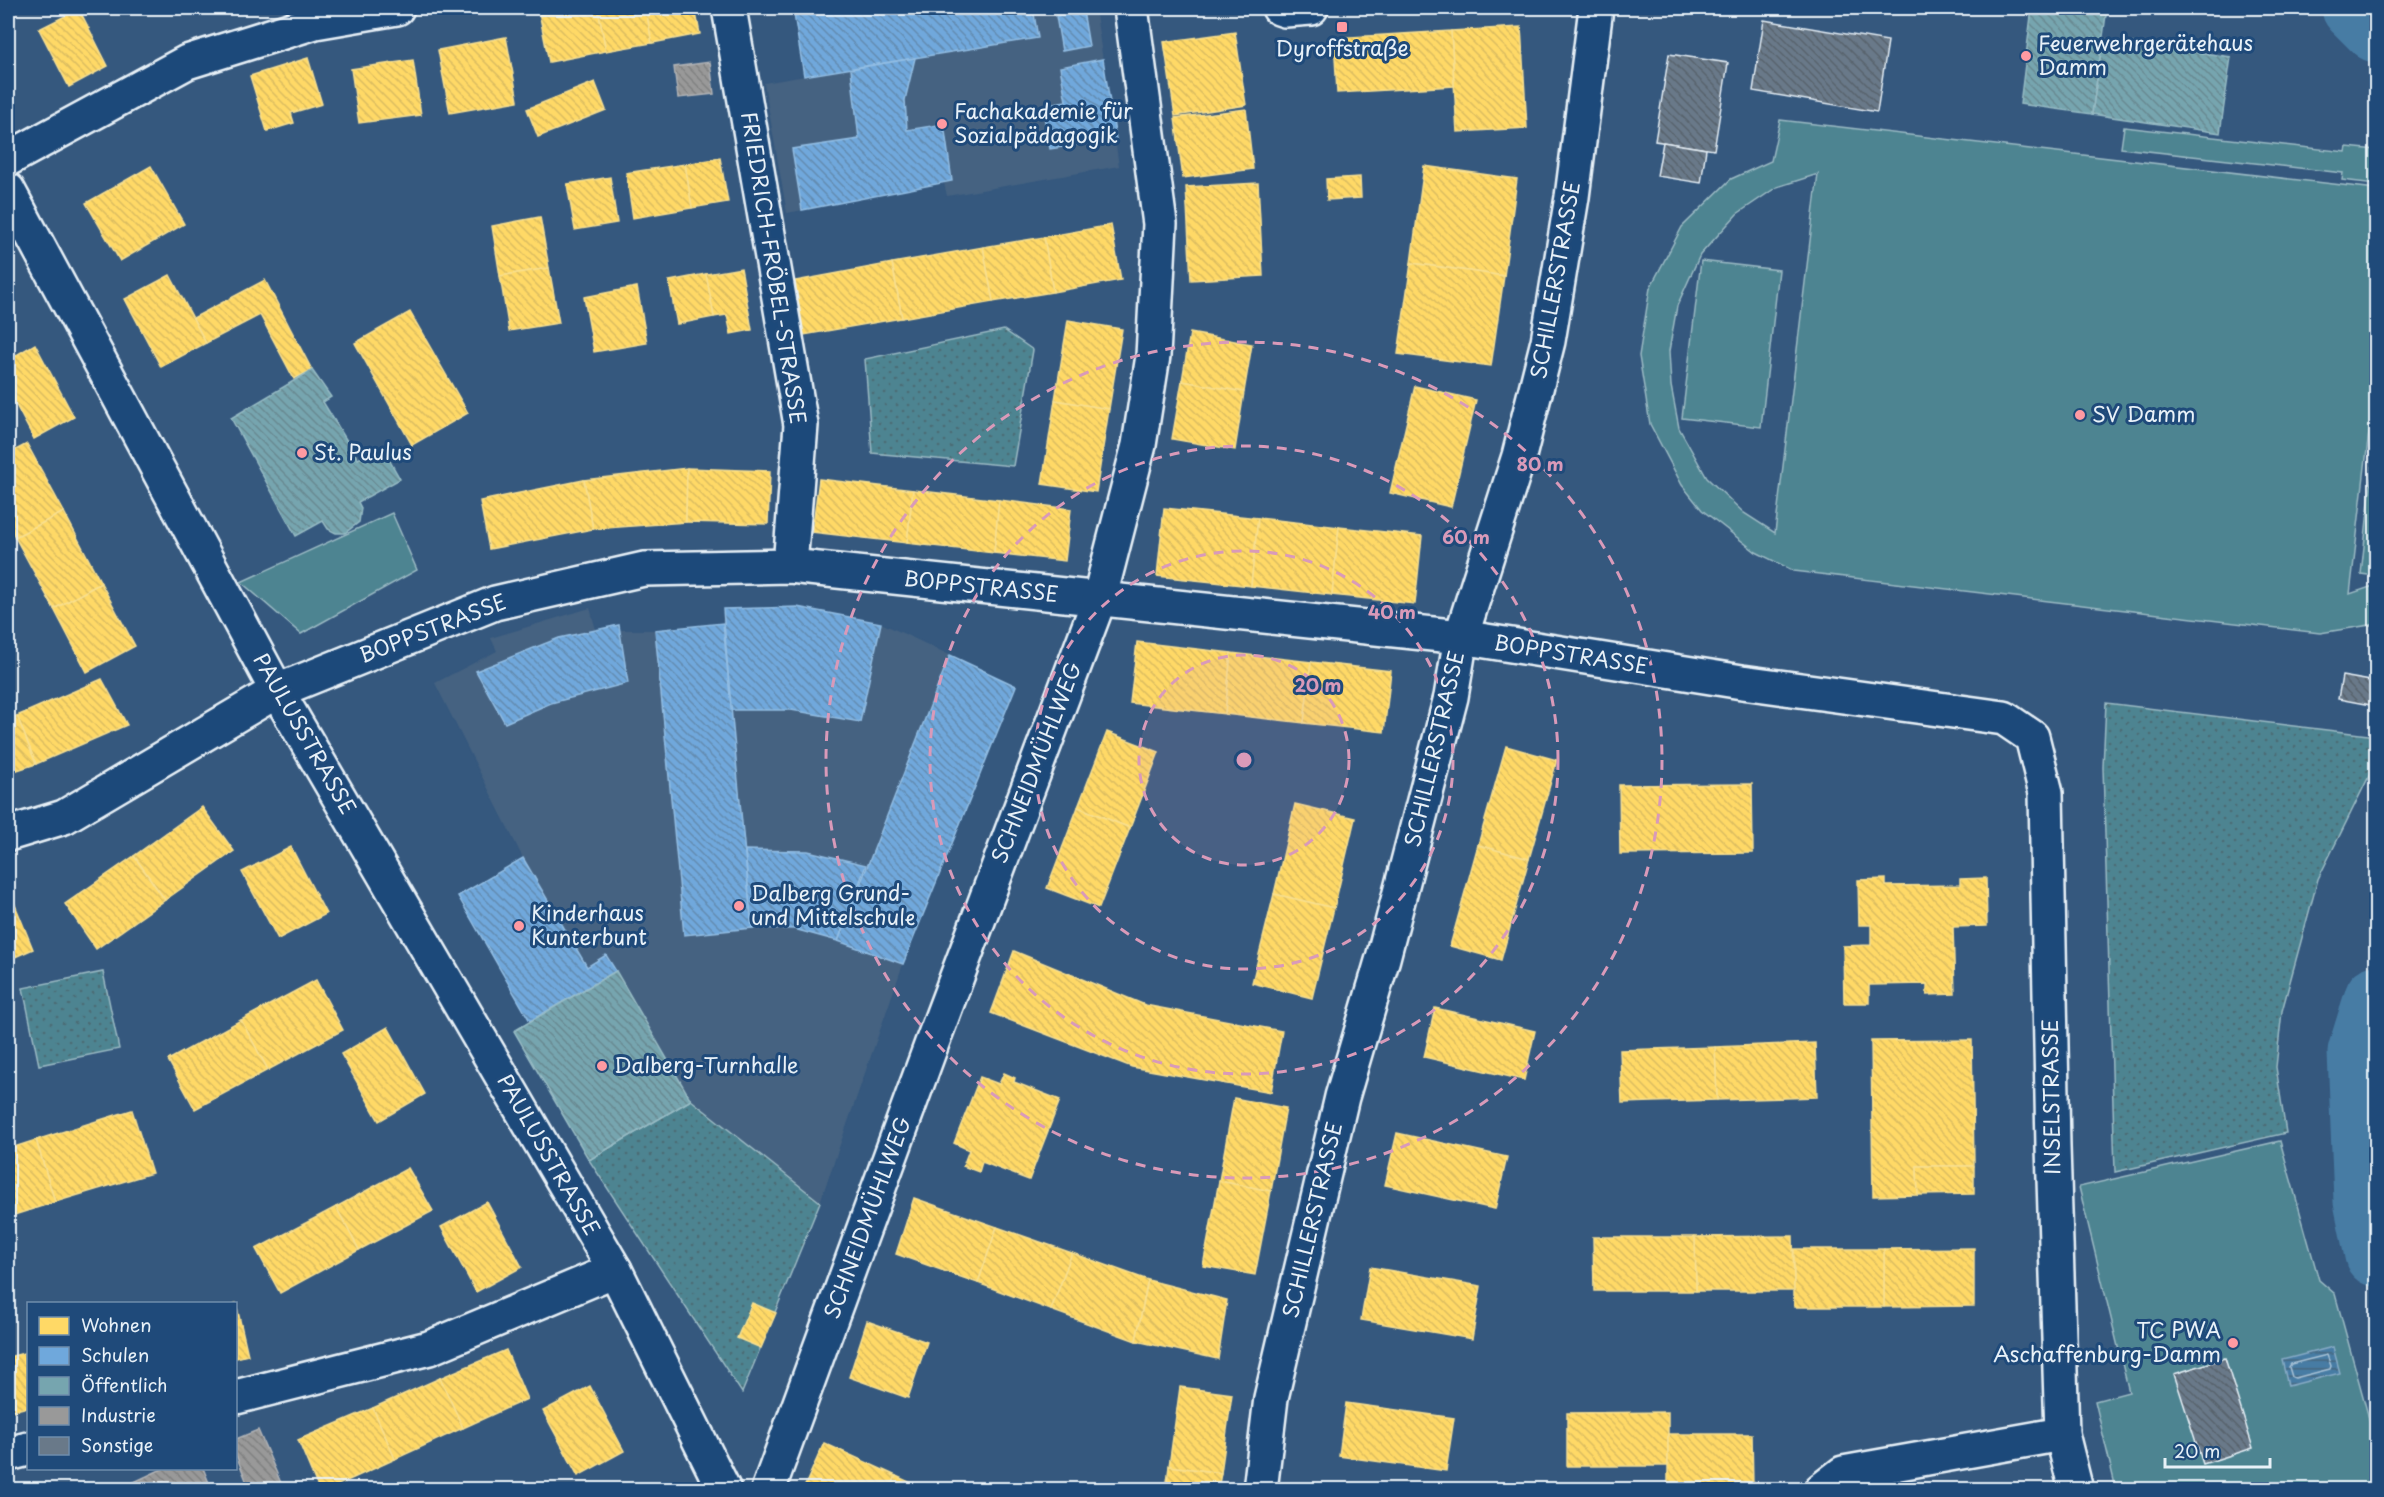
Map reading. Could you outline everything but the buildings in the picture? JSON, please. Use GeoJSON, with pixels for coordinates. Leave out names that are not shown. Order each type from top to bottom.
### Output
{"type":"FeatureCollection","features":[{"type":"Feature","properties":{"kind":"street"},"geometry":{"type":"LineString","coordinates":[[8,159],[187,62],[315,22],[397,8]]}},
{"type":"Feature","properties":{"kind":"street","name":"FRIEDRICH-FRÖBEL-STRASSE"},"geometry":{"type":"LineString","coordinates":[[729,8],[801,425],[790,566]]}},
{"type":"Feature","properties":{"kind":"street","name":"SCHNEIDMÜHLWEG"},"geometry":{"type":"LineString","coordinates":[[768,1490],[932,1043],[1099,600],[1139,445],[1153,356],[1158,298],[1160,224],[1131,8]]}},
{"type":"Feature","properties":{"kind":"street"},"geometry":{"type":"LineString","coordinates":[[1279,8],[1285,10],[1311,8]]}},
{"type":"Feature","properties":{"kind":"street","name":"SCHILLERSTRASSE"},"geometry":{"type":"LineString","coordinates":[[1260,1490],[1270,1398],[1342,1097],[1383,958],[1451,697],[1461,637],[1519,456],[1548,341],[1572,197],[1596,8]]}},
{"type":"Feature","properties":{"kind":"street","name":"PAULUSSTRASSE"},"geometry":{"type":"LineString","coordinates":[[8,190],[277,691],[615,1270],[724,1490]]}},
{"type":"Feature","properties":{"kind":"street","name":"BOPPSTRASSE"},"geometry":{"type":"LineString","coordinates":[[8,834],[64,817],[277,691],[495,603],[644,569],[790,566],[1461,637],[1742,682],[2004,718]]}},
{"type":"Feature","properties":{"kind":"street","name":"INSELSTRASSE"},"geometry":{"type":"LineString","coordinates":[[2004,718],[2032,738],[2046,793],[2062,1434],[2076,1490]]}},
{"type":"Feature","properties":{"kind":"street"},"geometry":{"type":"LineString","coordinates":[[237,1397],[429,1348],[615,1270]]}},
{"type":"Feature","properties":{"kind":"street"},"geometry":{"type":"LineString","coordinates":[[1821,1490],[1843,1473],[2062,1434]]}},
{"type":"Feature","properties":{"kind":"street"},"geometry":{"type":"LineString","coordinates":[[8,1454],[27,1449]]}},
{"type":"Feature","properties":{"kind":"shaded area","name":"Fachakademie für Sozialpädagogik"},"geometry":{"type":"Polygon","coordinates":[[[896,8],[1095,8],[1119,166],[947,196],[944,183],[787,213],[764,83],[905,59],[896,8]]]}},
{"type":"Feature","properties":{"kind":"shaded area","name":"Dalberg Grund- und Mittelschule"},"geometry":{"type":"Polygon","coordinates":[[[797,607],[881,623],[1016,686],[903,964],[820,1202],[691,1100],[607,955],[587,967],[523,858],[435,683],[497,651],[491,638],[590,608],[596,630],[655,630],[722,623],[723,609],[797,607]]]}},
{"type":"Feature","properties":{"kind":"green space","name":"SV Damm"},"geometry":{"type":"Polygon","coordinates":[[[1780,120],[2376,189],[2376,373],[2350,594],[2376,585],[2376,624],[2320,633],[1794,571],[1756,552],[1702,510],[1682,485],[1650,424],[1639,356],[1650,288],[1682,227],[1731,179],[1771,161],[1780,120]],[[1818,174],[1777,187],[1737,214],[1700,255],[1677,306],[1669,351],[1671,386],[1679,428],[1707,478],[1744,513],[1775,533],[1818,174]]]}},
{"type":"Feature","properties":{"kind":"green space"},"geometry":{"type":"Polygon","coordinates":[[[2124,127],[2346,152],[2347,147],[2376,150],[2376,184],[2342,180],[2343,173],[2121,148],[2124,127]]]}},
{"type":"Feature","properties":{"kind":"green space"},"geometry":{"type":"Polygon","coordinates":[[[1701,261],[1779,270],[1761,427],[1682,418],[1701,261]]]}},
{"type":"Feature","properties":{"kind":"green space"},"geometry":{"type":"Polygon","coordinates":[[[1004,330],[1033,350],[1013,466],[872,453],[865,359],[1004,330]]]}},
{"type":"Feature","properties":{"kind":"green space"},"geometry":{"type":"Polygon","coordinates":[[[2376,438],[2376,576],[2361,574],[2376,438]]]}},
{"type":"Feature","properties":{"kind":"green space"},"geometry":{"type":"Polygon","coordinates":[[[392,513],[417,570],[301,634],[241,582],[392,513]]]}},
{"type":"Feature","properties":{"kind":"green space"},"geometry":{"type":"Polygon","coordinates":[[[2106,703],[2376,736],[2376,762],[2318,879],[2282,1011],[2276,1067],[2286,1133],[2115,1172],[2103,767],[2106,703]]]}},
{"type":"Feature","properties":{"kind":"green space"},"geometry":{"type":"Polygon","coordinates":[[[103,972],[119,1049],[39,1065],[23,988],[103,972]]]}},
{"type":"Feature","properties":{"kind":"green space"},"geometry":{"type":"Polygon","coordinates":[[[691,1100],[820,1202],[742,1393],[589,1160],[691,1100]]]}},
{"type":"Feature","properties":{"kind":"green space","name":"TC PWA Aschaffenburg-Damm"},"geometry":{"type":"Polygon","coordinates":[[[2280,1141],[2319,1280],[2335,1294],[2376,1444],[2376,1489],[2116,1489],[2095,1401],[2129,1392],[2079,1187],[2280,1141]]]}},
{"type":"Feature","properties":{"kind":"water"},"geometry":{"type":"Polygon","coordinates":[[[2333,1347],[2340,1373],[2288,1386],[2282,1360],[2333,1347]]]}},
{"type":"Feature","properties":{"kind":"waterway"},"geometry":{"type":"LineString","coordinates":[[2353,8],[2376,31]]}},
{"type":"Feature","properties":{"kind":"waterway"},"geometry":{"type":"LineString","coordinates":[[2376,997],[2359,1052],[2365,1201],[2376,1255]]}},
{"type":"Feature","properties":{"kind":"place","name":"Dyroffstraße"},"geometry":{"type":"Point","coordinates":[1342,27]}},
{"type":"Feature","properties":{"kind":"place","name":"Feuerwehrgerätehaus Damm"},"geometry":{"type":"Point","coordinates":[2026,56]}},
{"type":"Feature","properties":{"kind":"place","name":"Fachakademie für Sozialpädagogik"},"geometry":{"type":"Point","coordinates":[942,124]}},
{"type":"Feature","properties":{"kind":"place","name":"SV Damm"},"geometry":{"type":"Point","coordinates":[2080,415]}},
{"type":"Feature","properties":{"kind":"place","name":"St. Paulus"},"geometry":{"type":"Point","coordinates":[302,453]}},
{"type":"Feature","properties":{"kind":"place","name":"Dalberg Grund- und Mittelschule"},"geometry":{"type":"Point","coordinates":[739,906]}},
{"type":"Feature","properties":{"kind":"place","name":"Kinderhaus Kunterbunt"},"geometry":{"type":"Point","coordinates":[519,926]}},
{"type":"Feature","properties":{"kind":"place","name":"Dalberg-Turnhalle"},"geometry":{"type":"Point","coordinates":[602,1066]}},
{"type":"Feature","properties":{"kind":"place","name":"TC PWA Aschaffenburg-Damm"},"geometry":{"type":"Point","coordinates":[2233,1343]}}]}
